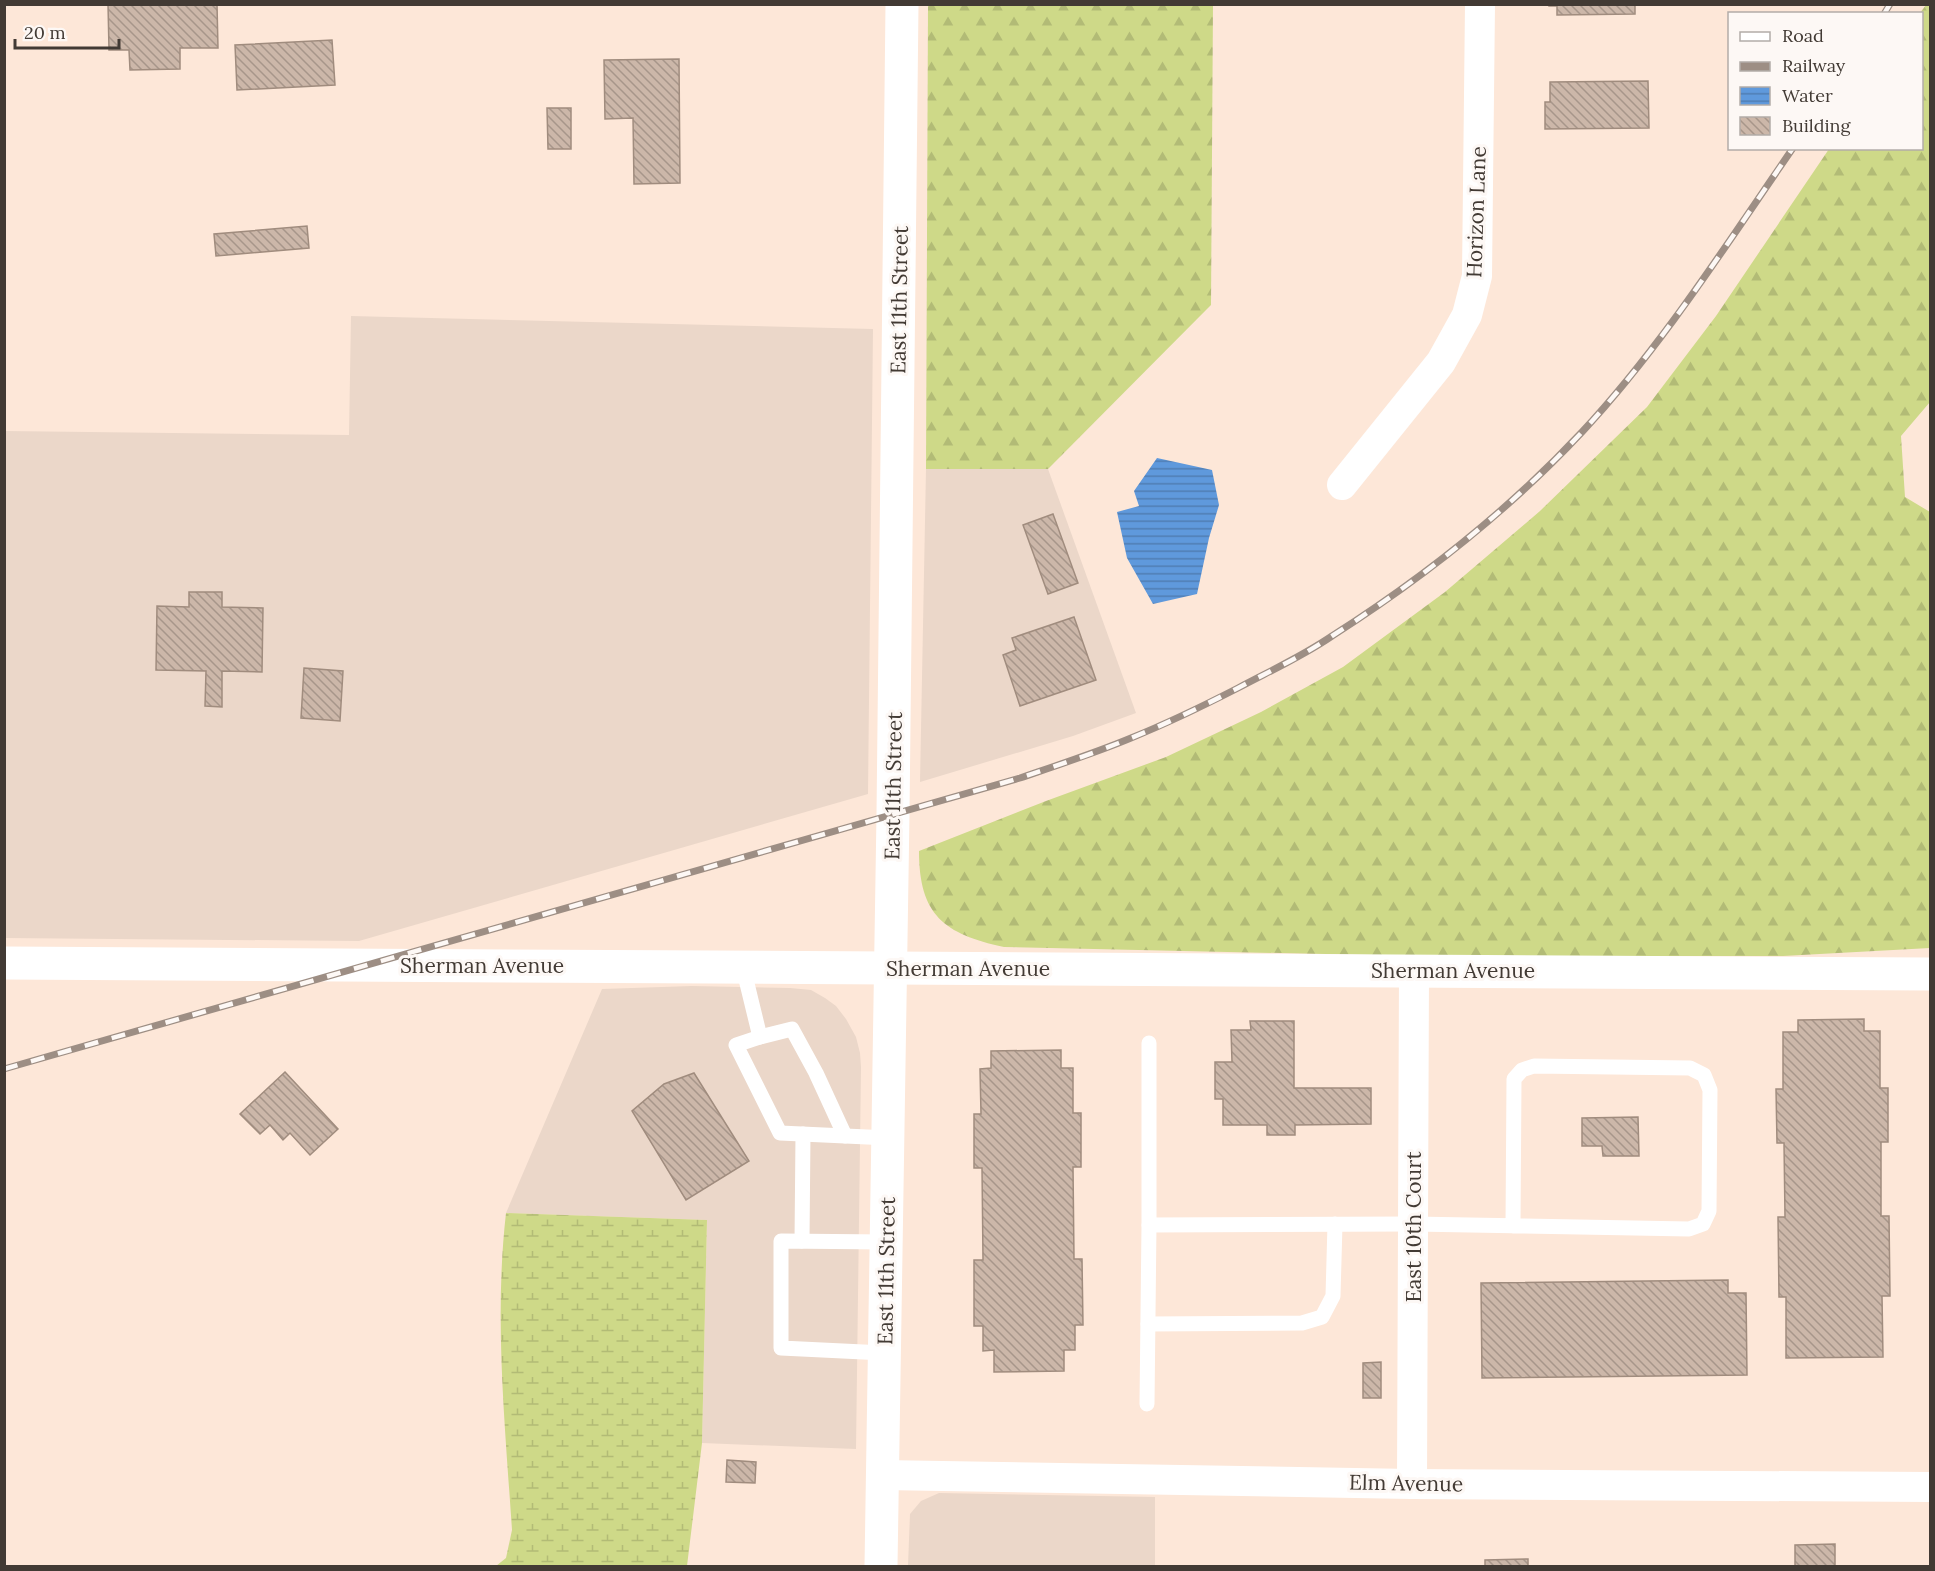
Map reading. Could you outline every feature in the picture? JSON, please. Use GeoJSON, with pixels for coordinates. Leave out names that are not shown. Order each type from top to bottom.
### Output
{"type":"FeatureCollection","features":[{"type":"Feature","properties":{"kind":"street","name":"East 11th Street"},"geometry":{"type":"LineString","coordinates":[[881,1566],[889,1138],[902,4]]}},
{"type":"Feature","properties":{"kind":"street","name":"Horizon Lane"},"geometry":{"type":"LineString","coordinates":[[1342,485],[1441,362],[1467,315],[1477,276],[1480,4]]}},
{"type":"Feature","properties":{"kind":"street","name":"Sherman Avenue"},"geometry":{"type":"LineString","coordinates":[[4,963],[1930,974]]}},
{"type":"Feature","properties":{"kind":"street","name":"East 10th Court"},"geometry":{"type":"LineString","coordinates":[[1412,1484],[1414,970]]}},
{"type":"Feature","properties":{"kind":"street","name":"Elm Avenue"},"geometry":{"type":"LineString","coordinates":[[882,1475],[1412,1484],[1930,1487]]}},
{"type":"Feature","properties":{"kind":"lane"},"geometry":{"type":"LineString","coordinates":[[743,967],[760,1037]]}},
{"type":"Feature","properties":{"kind":"lane"},"geometry":{"type":"LineString","coordinates":[[845,1136],[811,1076],[792,1029],[736,1045],[770,1100],[780,1133],[803,1134],[845,1136],[889,1138]]}},
{"type":"Feature","properties":{"kind":"lane"},"geometry":{"type":"LineString","coordinates":[[1148,1404],[1149,1043]]}},
{"type":"Feature","properties":{"kind":"lane"},"geometry":{"type":"LineString","coordinates":[[1149,1225],[1414,1224],[1689,1230],[1702,1224],[1709,1211],[1710,1090],[1704,1075],[1690,1068],[1534,1066],[1522,1070],[1514,1079],[1513,1226]]}},
{"type":"Feature","properties":{"kind":"lane"},"geometry":{"type":"LineString","coordinates":[[801,1241],[803,1134]]}},
{"type":"Feature","properties":{"kind":"lane"},"geometry":{"type":"LineString","coordinates":[[1148,1324],[1302,1323],[1322,1317],[1333,1296],[1335,1224]]}},
{"type":"Feature","properties":{"kind":"lane"},"geometry":{"type":"LineString","coordinates":[[884,1353],[781,1348],[781,1241],[886,1242]]}},
{"type":"Feature","properties":{"kind":"shaded area"},"geometry":{"type":"Polygon","coordinates":[[[351,316],[873,329],[868,794],[359,941],[5,938],[5,431],[349,435],[351,316]]]}},
{"type":"Feature","properties":{"kind":"shaded area"},"geometry":{"type":"Polygon","coordinates":[[[926,469],[1048,469],[1136,713],[1073,736],[920,782],[926,469]]]}},
{"type":"Feature","properties":{"kind":"shaded area"},"geometry":{"type":"Polygon","coordinates":[[[692,986],[811,990],[836,1006],[856,1037],[861,1067],[856,1449],[702,1443],[707,1220],[506,1213],[602,989],[692,986]]]}},
{"type":"Feature","properties":{"kind":"shaded area"},"geometry":{"type":"Polygon","coordinates":[[[939,1493],[1155,1497],[1155,1566],[908,1566],[910,1514],[921,1501],[939,1493]]]}},
{"type":"Feature","properties":{"kind":"green space"},"geometry":{"type":"Polygon","coordinates":[[[928,5],[1213,5],[1211,305],[1048,469],[926,469],[928,5]]]}},
{"type":"Feature","properties":{"kind":"green space"},"geometry":{"type":"Polygon","coordinates":[[[1926,5],[1930,5],[1930,402],[1901,436],[1905,497],[1930,512],[1930,948],[1783,956],[1414,956],[1004,947],[965,936],[939,918],[930,906],[924,891],[919,851],[1166,757],[1261,712],[1343,667],[1445,592],[1540,511],[1647,407],[1716,316],[1828,150],[1923,150],[1923,12],[1921,12],[1926,5]]]}},
{"type":"Feature","properties":{"kind":"green space"},"geometry":{"type":"Polygon","coordinates":[[[506,1213],[707,1220],[702,1443],[687,1566],[496,1566],[506,1558],[512,1530],[501,1332],[506,1213]]]}},
{"type":"Feature","properties":{"kind":"water"},"geometry":{"type":"Polygon","coordinates":[[[1157,458],[1212,470],[1219,505],[1197,594],[1153,604],[1127,558],[1117,512],[1139,506],[1134,491],[1157,458]]]}},
{"type":"Feature","properties":{"kind":"building"},"geometry":{"type":"Polygon","coordinates":[[[108,4],[217,4],[218,48],[180,48],[180,69],[130,70],[129,50],[109,50],[108,4]]]}},
{"type":"Feature","properties":{"kind":"building"},"geometry":{"type":"Polygon","coordinates":[[[1549,4],[1635,4],[1635,14],[1557,15],[1557,6],[1549,6],[1549,4]]]}},
{"type":"Feature","properties":{"kind":"building"},"geometry":{"type":"Polygon","coordinates":[[[332,40],[335,85],[237,90],[235,45],[332,40]]]}},
{"type":"Feature","properties":{"kind":"building"},"geometry":{"type":"Polygon","coordinates":[[[679,59],[680,183],[634,184],[633,118],[605,119],[604,60],[679,59]]]}},
{"type":"Feature","properties":{"kind":"building"},"geometry":{"type":"Polygon","coordinates":[[[1648,81],[1649,128],[1545,129],[1545,102],[1550,102],[1550,82],[1648,81]]]}},
{"type":"Feature","properties":{"kind":"building"},"geometry":{"type":"Polygon","coordinates":[[[547,108],[571,108],[571,149],[548,149],[547,108]]]}},
{"type":"Feature","properties":{"kind":"building"},"geometry":{"type":"Polygon","coordinates":[[[307,226],[309,248],[216,256],[214,234],[307,226]]]}},
{"type":"Feature","properties":{"kind":"building"},"geometry":{"type":"Polygon","coordinates":[[[1053,514],[1078,583],[1048,594],[1023,525],[1053,514]]]}},
{"type":"Feature","properties":{"kind":"building"},"geometry":{"type":"Polygon","coordinates":[[[189,592],[222,592],[222,607],[263,608],[262,672],[222,671],[222,707],[205,706],[206,671],[156,670],[157,606],[189,607],[189,592]]]}},
{"type":"Feature","properties":{"kind":"building"},"geometry":{"type":"Polygon","coordinates":[[[1074,617],[1096,680],[1020,706],[1003,655],[1016,650],[1012,638],[1074,617]]]}},
{"type":"Feature","properties":{"kind":"building"},"geometry":{"type":"Polygon","coordinates":[[[304,668],[343,671],[340,721],[301,718],[304,668]]]}},
{"type":"Feature","properties":{"kind":"building"},"geometry":{"type":"Polygon","coordinates":[[[1864,1019],[1864,1031],[1880,1031],[1880,1088],[1888,1088],[1888,1142],[1881,1142],[1881,1216],[1889,1216],[1890,1296],[1882,1296],[1883,1357],[1786,1358],[1786,1297],[1779,1297],[1778,1217],[1785,1217],[1784,1143],[1777,1143],[1776,1089],[1783,1089],[1783,1032],[1798,1032],[1798,1020],[1864,1019]]]}},
{"type":"Feature","properties":{"kind":"building"},"geometry":{"type":"Polygon","coordinates":[[[1250,1021],[1294,1021],[1294,1088],[1371,1088],[1371,1124],[1295,1125],[1295,1135],[1267,1135],[1267,1125],[1223,1125],[1223,1099],[1215,1099],[1215,1062],[1232,1062],[1231,1030],[1251,1030],[1250,1021]]]}},
{"type":"Feature","properties":{"kind":"building"},"geometry":{"type":"Polygon","coordinates":[[[1061,1050],[1061,1068],[1073,1068],[1073,1113],[1081,1113],[1081,1167],[1073,1167],[1074,1259],[1082,1259],[1083,1325],[1075,1325],[1075,1350],[1064,1350],[1064,1371],[994,1372],[994,1350],[983,1351],[983,1326],[974,1326],[974,1260],[983,1260],[982,1168],[974,1168],[974,1114],[981,1114],[980,1069],[991,1068],[991,1051],[1061,1050]]]}},
{"type":"Feature","properties":{"kind":"building"},"geometry":{"type":"Polygon","coordinates":[[[285,1072],[338,1129],[310,1155],[290,1133],[283,1140],[270,1125],[260,1134],[240,1114],[285,1072]]]}},
{"type":"Feature","properties":{"kind":"building"},"geometry":{"type":"Polygon","coordinates":[[[694,1073],[749,1161],[686,1200],[632,1111],[664,1084],[694,1073]]]}},
{"type":"Feature","properties":{"kind":"building"},"geometry":{"type":"Polygon","coordinates":[[[1638,1117],[1639,1156],[1603,1156],[1602,1146],[1582,1146],[1582,1118],[1638,1117]]]}},
{"type":"Feature","properties":{"kind":"building"},"geometry":{"type":"Polygon","coordinates":[[[1728,1280],[1728,1293],[1746,1293],[1747,1375],[1482,1378],[1481,1283],[1728,1280]]]}},
{"type":"Feature","properties":{"kind":"building"},"geometry":{"type":"Polygon","coordinates":[[[1381,1362],[1381,1398],[1363,1398],[1363,1363],[1381,1362]]]}},
{"type":"Feature","properties":{"kind":"building"},"geometry":{"type":"Polygon","coordinates":[[[727,1460],[756,1462],[755,1483],[726,1482],[727,1460]]]}},
{"type":"Feature","properties":{"kind":"building"},"geometry":{"type":"Polygon","coordinates":[[[1835,1544],[1835,1566],[1795,1566],[1795,1545],[1835,1544]]]}},
{"type":"Feature","properties":{"kind":"building"},"geometry":{"type":"Polygon","coordinates":[[[1528,1559],[1528,1566],[1485,1566],[1485,1560],[1528,1559]]]}},
{"type":"Feature","properties":{"kind":"railway"},"geometry":{"type":"LineString","coordinates":[[1885,12],[1890,4]]}},
{"type":"Feature","properties":{"kind":"railway"},"geometry":{"type":"LineString","coordinates":[[4,1069],[1020,778],[1131,738],[1238,688],[1310,650],[1399,591],[1463,542],[1554,461],[1611,399],[1666,330],[1792,150]]}}]}
